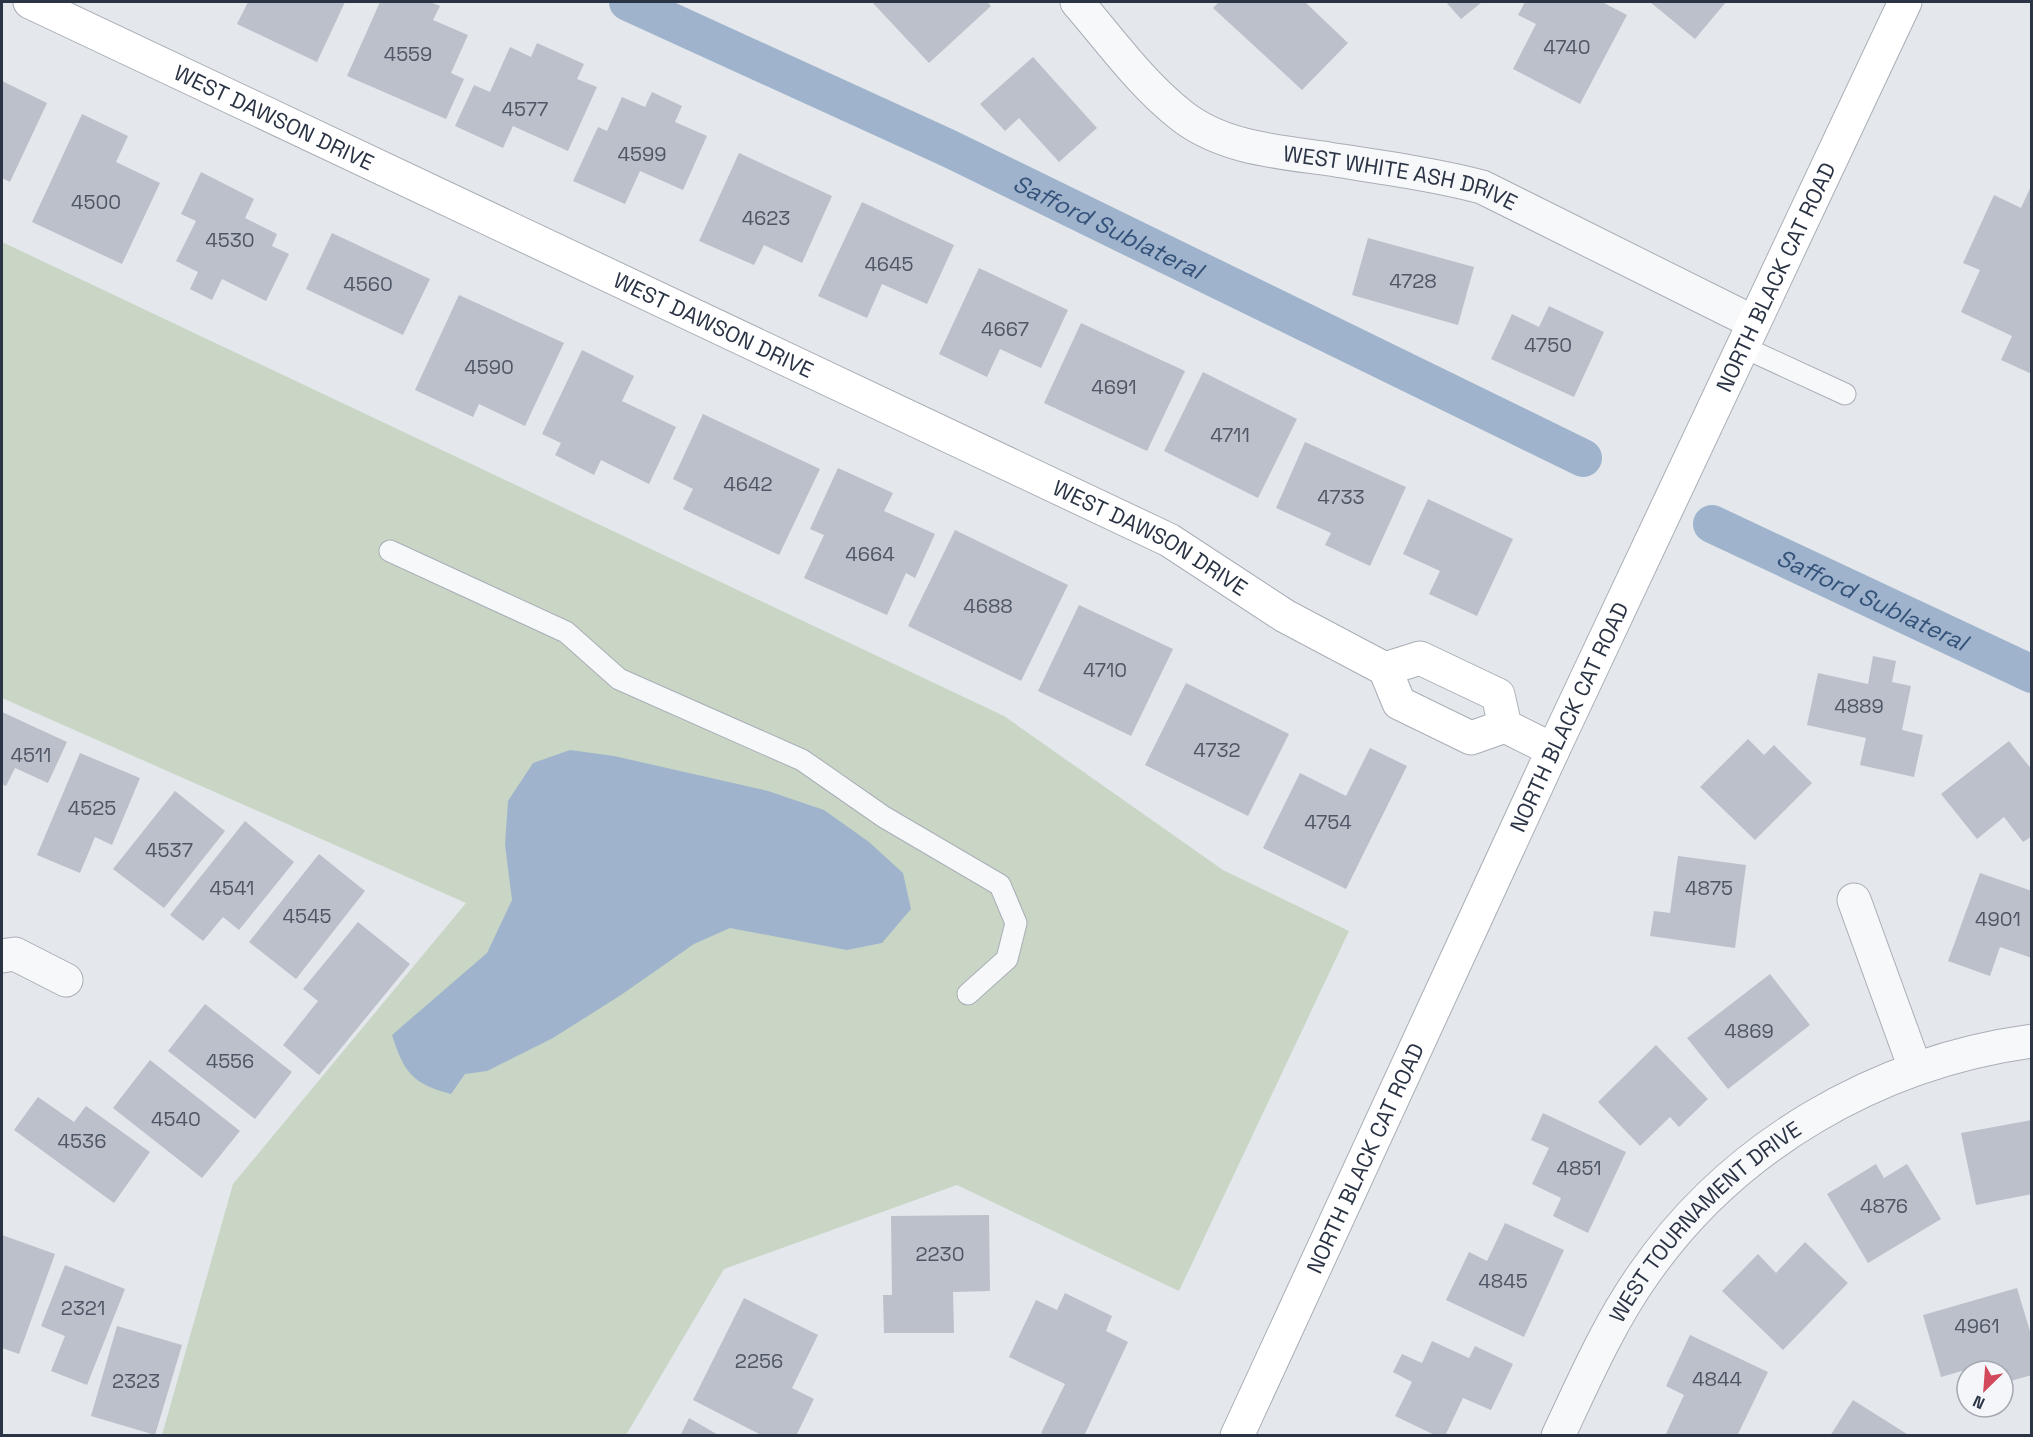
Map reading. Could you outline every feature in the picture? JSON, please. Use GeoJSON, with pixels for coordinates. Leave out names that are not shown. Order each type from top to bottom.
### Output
{"type":"FeatureCollection","features":[{"type":"Feature","properties":{"kind":"street","name":"WEST DAWSON DRIVE"},"geometry":{"type":"LineString","coordinates":[[30,2],[1168,540],[1285,616],[1385,669]]}},
{"type":"Feature","properties":{"kind":"street","name":"WEST WHITE ASH DRIVE"},"geometry":{"type":"LineString","coordinates":[[1077,2],[1153,90],[1183,117],[1218,137],[1257,148],[1441,176],[1482,188],[1748,334]]}},
{"type":"Feature","properties":{"kind":"street","name":"NORTH BLACK CAT ROAD"},"geometry":{"type":"LineString","coordinates":[[1237,1436],[1553,750],[1905,2]]}},
{"type":"Feature","properties":{"kind":"street"},"geometry":{"type":"LineString","coordinates":[[1505,726],[1498,695],[1420,658],[1385,669],[1399,703],[1471,738],[1505,726],[1553,750]]}},
{"type":"Feature","properties":{"kind":"street"},"geometry":{"type":"LineString","coordinates":[[1854,900],[1915,1068]]}},
{"type":"Feature","properties":{"kind":"street"},"geometry":{"type":"LineString","coordinates":[[2,956],[15,954],[66,980]]}},
{"type":"Feature","properties":{"kind":"street","name":"WEST TOURNAMENT DRIVE"},"geometry":{"type":"LineString","coordinates":[[1558,1436],[1602,1343],[1643,1275],[1696,1211],[1759,1154],[1808,1120],[1859,1091],[1915,1068],[1991,1046],[2031,1041]]}},
{"type":"Feature","properties":{"kind":"lane"},"geometry":{"type":"LineString","coordinates":[[1748,334],[1845,394]]}},
{"type":"Feature","properties":{"kind":"lane"},"geometry":{"type":"LineString","coordinates":[[390,551],[566,633],[619,679],[802,760],[884,817],[1000,885],[1016,923],[1007,959],[968,994]]}},
{"type":"Feature","properties":{"kind":"green space"},"geometry":{"type":"Polygon","coordinates":[[[2,242],[1004,716],[1223,870],[1349,931],[1179,1291],[957,1185],[724,1269],[626,1435],[162,1435],[233,1184],[466,903],[2,698],[2,242]]]}},
{"type":"Feature","properties":{"kind":"water"},"geometry":{"type":"Polygon","coordinates":[[[570,750],[614,756],[768,791],[824,810],[869,842],[903,873],[911,909],[882,943],[847,950],[730,928],[694,944],[621,995],[553,1038],[487,1071],[465,1074],[451,1094],[427,1086],[406,1068],[392,1035],[487,953],[512,900],[505,845],[508,801],[533,763],[570,750]]]}},
{"type":"Feature","properties":{"kind":"building"},"geometry":{"type":"Polygon","coordinates":[[[248,2],[345,2],[317,62],[237,24],[248,2]]]}},
{"type":"Feature","properties":{"kind":"building"},"geometry":{"type":"Polygon","coordinates":[[[380,2],[430,2],[440,6],[433,20],[468,35],[451,73],[464,79],[446,119],[347,76],[380,2]]]}},
{"type":"Feature","properties":{"kind":"building"},"geometry":{"type":"Polygon","coordinates":[[[872,2],[987,2],[991,6],[929,63],[872,2]]]}},
{"type":"Feature","properties":{"kind":"building"},"geometry":{"type":"Polygon","coordinates":[[[1219,2],[1305,2],[1348,43],[1302,90],[1213,8],[1219,2]]]}},
{"type":"Feature","properties":{"kind":"building"},"geometry":{"type":"Polygon","coordinates":[[[1446,2],[1482,2],[1461,19],[1446,2]]]}},
{"type":"Feature","properties":{"kind":"building"},"geometry":{"type":"Polygon","coordinates":[[[1525,2],[1602,2],[1627,15],[1580,104],[1513,69],[1536,24],[1518,15],[1525,2]]]}},
{"type":"Feature","properties":{"kind":"building"},"geometry":{"type":"Polygon","coordinates":[[[1650,2],[1726,2],[1695,39],[1650,2]]]}},
{"type":"Feature","properties":{"kind":"building"},"geometry":{"type":"Polygon","coordinates":[[[537,43],[584,64],[577,79],[597,87],[568,151],[513,126],[503,148],[455,126],[474,85],[490,92],[510,47],[531,57],[537,43]]]}},
{"type":"Feature","properties":{"kind":"building"},"geometry":{"type":"Polygon","coordinates":[[[1033,57],[1097,128],[1059,162],[1019,118],[1005,131],[980,104],[1033,57]]]}},
{"type":"Feature","properties":{"kind":"building"},"geometry":{"type":"Polygon","coordinates":[[[2,81],[47,103],[10,182],[2,178],[2,81]]]}},
{"type":"Feature","properties":{"kind":"building"},"geometry":{"type":"Polygon","coordinates":[[[652,92],[682,106],[675,122],[707,136],[683,190],[640,171],[625,204],[573,181],[598,127],[607,131],[622,97],[645,107],[652,92]]]}},
{"type":"Feature","properties":{"kind":"building"},"geometry":{"type":"Polygon","coordinates":[[[82,114],[128,136],[116,162],[160,183],[122,264],[32,222],[82,114]]]}},
{"type":"Feature","properties":{"kind":"building"},"geometry":{"type":"Polygon","coordinates":[[[739,153],[832,196],[802,263],[764,245],[754,265],[699,241],[739,153]]]}},
{"type":"Feature","properties":{"kind":"building"},"geometry":{"type":"Polygon","coordinates":[[[201,172],[254,199],[245,218],[277,234],[272,246],[289,254],[266,301],[222,279],[212,300],[190,289],[198,272],[176,261],[196,221],[181,214],[201,172]]]}},
{"type":"Feature","properties":{"kind":"building"},"geometry":{"type":"Polygon","coordinates":[[[2032,184],[2032,374],[2001,360],[2012,336],[1961,312],[1980,270],[1963,263],[1994,195],[2021,208],[2032,184]]]}},
{"type":"Feature","properties":{"kind":"building"},"geometry":{"type":"Polygon","coordinates":[[[862,202],[954,245],[927,304],[882,284],[867,318],[818,296],[862,202]]]}},
{"type":"Feature","properties":{"kind":"building"},"geometry":{"type":"Polygon","coordinates":[[[332,233],[430,279],[403,335],[306,289],[332,233]]]}},
{"type":"Feature","properties":{"kind":"building"},"geometry":{"type":"Polygon","coordinates":[[[1368,238],[1474,267],[1458,325],[1352,295],[1368,238]]]}},
{"type":"Feature","properties":{"kind":"building"},"geometry":{"type":"Polygon","coordinates":[[[979,268],[1068,310],[1041,368],[1000,349],[987,377],[939,354],[979,268]]]}},
{"type":"Feature","properties":{"kind":"building"},"geometry":{"type":"Polygon","coordinates":[[[459,295],[564,343],[525,426],[479,404],[473,417],[415,390],[459,295]]]}},
{"type":"Feature","properties":{"kind":"building"},"geometry":{"type":"Polygon","coordinates":[[[1549,306],[1604,332],[1574,397],[1491,359],[1512,314],[1539,327],[1549,306]]]}},
{"type":"Feature","properties":{"kind":"building"},"geometry":{"type":"Polygon","coordinates":[[[1081,323],[1185,371],[1147,451],[1044,403],[1081,323]]]}},
{"type":"Feature","properties":{"kind":"building"},"geometry":{"type":"Polygon","coordinates":[[[582,350],[634,376],[622,401],[676,427],[649,484],[601,460],[594,475],[555,455],[561,443],[542,434],[582,350]]]}},
{"type":"Feature","properties":{"kind":"building"},"geometry":{"type":"Polygon","coordinates":[[[1203,372],[1297,419],[1258,498],[1164,451],[1203,372]]]}},
{"type":"Feature","properties":{"kind":"building"},"geometry":{"type":"Polygon","coordinates":[[[703,414],[820,469],[779,555],[683,509],[693,489],[673,479],[703,414]]]}},
{"type":"Feature","properties":{"kind":"building"},"geometry":{"type":"Polygon","coordinates":[[[1305,442],[1406,487],[1370,566],[1325,545],[1331,533],[1276,508],[1305,442]]]}},
{"type":"Feature","properties":{"kind":"building"},"geometry":{"type":"Polygon","coordinates":[[[838,468],[893,493],[884,511],[935,534],[915,578],[906,573],[887,615],[804,578],[824,535],[810,529],[838,468]]]}},
{"type":"Feature","properties":{"kind":"building"},"geometry":{"type":"Polygon","coordinates":[[[1428,499],[1513,539],[1477,616],[1429,594],[1440,571],[1403,554],[1428,499]]]}},
{"type":"Feature","properties":{"kind":"building"},"geometry":{"type":"Polygon","coordinates":[[[955,530],[1068,585],[1021,681],[908,626],[955,530]]]}},
{"type":"Feature","properties":{"kind":"building"},"geometry":{"type":"Polygon","coordinates":[[[1079,605],[1173,649],[1131,736],[1038,691],[1079,605]]]}},
{"type":"Feature","properties":{"kind":"building"},"geometry":{"type":"Polygon","coordinates":[[[1873,656],[1896,661],[1892,682],[1911,686],[1902,730],[1923,735],[1914,777],[1860,765],[1866,738],[1807,725],[1818,673],[1868,684],[1873,656]]]}},
{"type":"Feature","properties":{"kind":"building"},"geometry":{"type":"Polygon","coordinates":[[[1186,683],[1289,734],[1248,816],[1145,765],[1186,683]]]}},
{"type":"Feature","properties":{"kind":"building"},"geometry":{"type":"Polygon","coordinates":[[[2,712],[67,742],[48,783],[15,768],[6,786],[2,784],[2,712]]]}},
{"type":"Feature","properties":{"kind":"building"},"geometry":{"type":"Polygon","coordinates":[[[1748,739],[1764,755],[1774,745],[1812,783],[1755,840],[1700,787],[1748,739]]]}},
{"type":"Feature","properties":{"kind":"building"},"geometry":{"type":"Polygon","coordinates":[[[2009,741],[2032,770],[2032,836],[2023,842],[2004,817],[1977,839],[1941,794],[2009,741]]]}},
{"type":"Feature","properties":{"kind":"building"},"geometry":{"type":"Polygon","coordinates":[[[1370,748],[1407,766],[1346,889],[1263,848],[1300,773],[1346,796],[1370,748]]]}},
{"type":"Feature","properties":{"kind":"building"},"geometry":{"type":"Polygon","coordinates":[[[80,753],[140,778],[112,845],[95,837],[80,873],[37,855],[80,753]]]}},
{"type":"Feature","properties":{"kind":"building"},"geometry":{"type":"Polygon","coordinates":[[[175,791],[225,831],[164,908],[113,869],[175,791]]]}},
{"type":"Feature","properties":{"kind":"building"},"geometry":{"type":"Polygon","coordinates":[[[245,821],[294,862],[239,930],[223,917],[203,941],[170,915],[245,821]]]}},
{"type":"Feature","properties":{"kind":"building"},"geometry":{"type":"Polygon","coordinates":[[[319,854],[365,891],[296,979],[249,942],[319,854]]]}},
{"type":"Feature","properties":{"kind":"building"},"geometry":{"type":"Polygon","coordinates":[[[1678,856],[1746,865],[1735,948],[1650,936],[1654,911],[1670,913],[1678,856]]]}},
{"type":"Feature","properties":{"kind":"building"},"geometry":{"type":"Polygon","coordinates":[[[1980,873],[2032,891],[2032,958],[2000,947],[1990,976],[1948,961],[1980,873]]]}},
{"type":"Feature","properties":{"kind":"building"},"geometry":{"type":"Polygon","coordinates":[[[358,922],[410,964],[319,1075],[283,1045],[318,1001],[303,989],[358,922]]]}},
{"type":"Feature","properties":{"kind":"building"},"geometry":{"type":"Polygon","coordinates":[[[1770,974],[1810,1025],[1728,1089],[1687,1038],[1770,974]]]}},
{"type":"Feature","properties":{"kind":"building"},"geometry":{"type":"Polygon","coordinates":[[[205,1004],[292,1072],[255,1119],[168,1051],[205,1004]]]}},
{"type":"Feature","properties":{"kind":"building"},"geometry":{"type":"Polygon","coordinates":[[[1656,1045],[1708,1099],[1679,1127],[1670,1117],[1640,1146],[1598,1102],[1656,1045]]]}},
{"type":"Feature","properties":{"kind":"building"},"geometry":{"type":"Polygon","coordinates":[[[150,1060],[240,1131],[202,1178],[113,1108],[150,1060]]]}},
{"type":"Feature","properties":{"kind":"building"},"geometry":{"type":"Polygon","coordinates":[[[38,1097],[74,1122],[86,1106],[150,1152],[114,1203],[14,1130],[38,1097]]]}},
{"type":"Feature","properties":{"kind":"building"},"geometry":{"type":"Polygon","coordinates":[[[1543,1113],[1626,1152],[1588,1233],[1553,1216],[1561,1198],[1532,1184],[1549,1148],[1531,1140],[1543,1113]]]}},
{"type":"Feature","properties":{"kind":"building"},"geometry":{"type":"Polygon","coordinates":[[[2032,1120],[2032,1194],[1976,1205],[1961,1133],[2032,1120]]]}},
{"type":"Feature","properties":{"kind":"building"},"geometry":{"type":"Polygon","coordinates":[[[1876,1164],[1884,1178],[1907,1164],[1941,1219],[1868,1263],[1827,1194],[1876,1164]]]}},
{"type":"Feature","properties":{"kind":"building"},"geometry":{"type":"Polygon","coordinates":[[[989,1215],[990,1291],[953,1292],[954,1333],[884,1333],[883,1295],[892,1295],[891,1216],[989,1215]]]}},
{"type":"Feature","properties":{"kind":"building"},"geometry":{"type":"Polygon","coordinates":[[[1505,1223],[1564,1250],[1524,1337],[1446,1300],[1469,1252],[1487,1261],[1505,1223]]]}},
{"type":"Feature","properties":{"kind":"building"},"geometry":{"type":"Polygon","coordinates":[[[2,1235],[55,1254],[19,1354],[2,1348],[2,1235]]]}},
{"type":"Feature","properties":{"kind":"building"},"geometry":{"type":"Polygon","coordinates":[[[1805,1242],[1848,1283],[1783,1350],[1722,1291],[1758,1254],[1776,1273],[1805,1242]]]}},
{"type":"Feature","properties":{"kind":"building"},"geometry":{"type":"Polygon","coordinates":[[[65,1265],[125,1289],[87,1385],[51,1371],[65,1336],[41,1326],[65,1265]]]}},
{"type":"Feature","properties":{"kind":"building"},"geometry":{"type":"Polygon","coordinates":[[[2017,1288],[2032,1338],[2032,1375],[2015,1380],[2015,1359],[1955,1359],[1955,1373],[1941,1377],[1923,1315],[2017,1288]]]}},
{"type":"Feature","properties":{"kind":"building"},"geometry":{"type":"Polygon","coordinates":[[[1065,1293],[1112,1316],[1106,1331],[1128,1342],[1084,1436],[1047,1436],[1041,1433],[1065,1384],[1009,1357],[1036,1300],[1057,1310],[1065,1293]]]}},
{"type":"Feature","properties":{"kind":"building"},"geometry":{"type":"Polygon","coordinates":[[[744,1298],[818,1335],[792,1388],[814,1399],[796,1436],[763,1436],[693,1400],[744,1298]]]}},
{"type":"Feature","properties":{"kind":"building"},"geometry":{"type":"Polygon","coordinates":[[[117,1326],[182,1345],[155,1435],[91,1416],[117,1326]]]}},
{"type":"Feature","properties":{"kind":"building"},"geometry":{"type":"Polygon","coordinates":[[[1690,1335],[1768,1372],[1737,1436],[1665,1436],[1684,1395],[1666,1386],[1690,1335]]]}},
{"type":"Feature","properties":{"kind":"building"},"geometry":{"type":"Polygon","coordinates":[[[1432,1341],[1469,1358],[1475,1346],[1513,1364],[1491,1410],[1463,1398],[1445,1436],[1437,1436],[1395,1416],[1412,1382],[1393,1372],[1402,1354],[1422,1363],[1432,1341]]]}},
{"type":"Feature","properties":{"kind":"building"},"geometry":{"type":"Polygon","coordinates":[[[1853,1400],[1910,1436],[1830,1436],[1853,1400]]]}},
{"type":"Feature","properties":{"kind":"building"},"geometry":{"type":"Polygon","coordinates":[[[689,1418],[720,1436],[680,1436],[689,1418]]]}},
{"type":"Feature","properties":{"kind":"waterway","name":"Safford Sublateral"},"geometry":{"type":"LineString","coordinates":[[628,2],[948,148],[1583,458]]}},
{"type":"Feature","properties":{"kind":"waterway","name":"Safford Sublateral"},"geometry":{"type":"LineString","coordinates":[[1712,524],[2032,674]]}}]}
